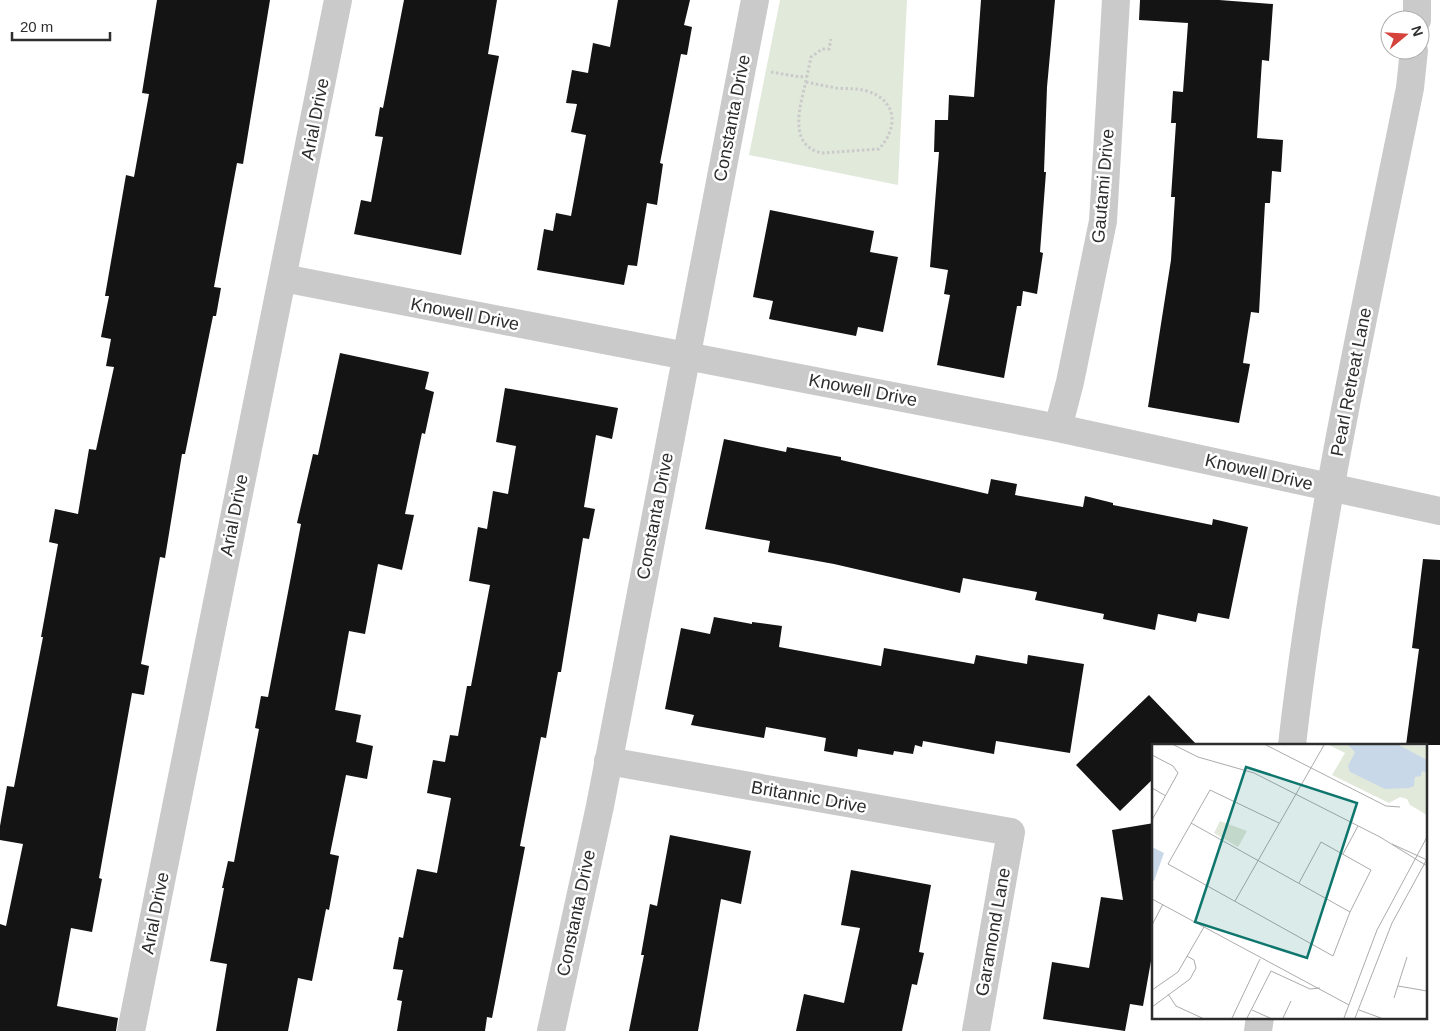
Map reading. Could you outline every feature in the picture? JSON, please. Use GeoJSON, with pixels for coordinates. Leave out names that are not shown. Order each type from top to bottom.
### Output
{"type":"FeatureCollection","features":[{"type":"Feature","properties":{"kind":"street","name":"Arial Drive"},"geometry":{"type":"LineString","coordinates":[[131,1031],[338,0]]}},
{"type":"Feature","properties":{"kind":"street","name":"Constanta Drive"},"geometry":{"type":"LineString","coordinates":[[551,1031],[608,761],[755,0]]}},
{"type":"Feature","properties":{"kind":"street","name":"Gautami Drive"},"geometry":{"type":"LineString","coordinates":[[1058,428],[1070,382],[1103,221],[1116,0]]}},
{"type":"Feature","properties":{"kind":"street","name":"Pearl Retreat Lane"},"geometry":{"type":"LineString","coordinates":[[1292,744],[1304,645],[1330,488],[1410,88],[1413,60]]}},
{"type":"Feature","properties":{"kind":"street","name":"Knowell Drive"},"geometry":{"type":"LineString","coordinates":[[283,278],[1058,428],[1440,512]]}},
{"type":"Feature","properties":{"kind":"street","name":"Britannic Drive"},"geometry":{"type":"LineString","coordinates":[[608,761],[1011,832]]}},
{"type":"Feature","properties":{"kind":"street","name":"Garamond Lane"},"geometry":{"type":"LineString","coordinates":[[976,1031],[1011,832]]}},
{"type":"Feature","properties":{"kind":"street"},"geometry":{"type":"LineString","coordinates":[[1258,1031],[1260,1018]]}},
{"type":"Feature","properties":{"kind":"path"},"geometry":{"type":"LineString","coordinates":[[806,82],[868,91],[881,98],[890,109],[894,118],[892,130],[886,142],[879,149],[822,153],[812,151],[803,142],[799,131],[798,111],[811,57],[822,49],[829,50],[831,39]]}},
{"type":"Feature","properties":{"kind":"path"},"geometry":{"type":"LineString","coordinates":[[771,72],[800,77],[807,76]]}},
{"type":"Feature","properties":{"kind":"shaded area"},"geometry":{"type":"Polygon","coordinates":[[[780,0],[907,0],[898,185],[749,155],[780,0]]]}},
{"type":"Feature","properties":{"kind":"building"},"geometry":{"type":"Polygon","coordinates":[[[157,0],[270,0],[243,164],[237,163],[214,287],[221,288],[216,316],[213,316],[185,454],[182,454],[165,558],[160,557],[141,664],[149,666],[144,695],[132,693],[99,878],[102,879],[92,932],[71,928],[57,1006],[118,1018],[116,1031],[0,1031],[0,924],[6,926],[23,844],[0,840],[0,826],[7,786],[14,787],[43,637],[41,637],[58,544],[49,542],[55,509],[78,514],[89,449],[96,450],[114,367],[106,366],[111,339],[101,337],[109,296],[105,296],[126,175],[134,177],[149,94],[142,93],[157,0]]]}},
{"type":"Feature","properties":{"kind":"building"},"geometry":{"type":"Polygon","coordinates":[[[404,0],[497,0],[488,54],[499,56],[461,255],[354,234],[361,200],[371,202],[383,137],[375,136],[380,107],[383,108],[404,0]]]}},
{"type":"Feature","properties":{"kind":"building"},"geometry":{"type":"Polygon","coordinates":[[[618,0],[690,0],[684,25],[692,27],[687,55],[681,54],[660,163],[663,164],[657,205],[647,203],[637,266],[628,265],[624,285],[537,270],[544,229],[553,231],[556,213],[571,216],[586,135],[571,132],[577,104],[566,103],[572,70],[588,73],[593,43],[610,47],[618,0]]]}},
{"type":"Feature","properties":{"kind":"building"},"geometry":{"type":"Polygon","coordinates":[[[981,0],[1055,0],[1047,87],[1044,172],[1046,172],[1040,252],[1043,253],[1037,294],[1023,291],[1021,306],[1017,306],[1004,378],[937,365],[950,295],[944,294],[948,270],[930,267],[939,152],[934,152],[935,120],[948,120],[949,95],[974,97],[981,0]]]}},
{"type":"Feature","properties":{"kind":"building"},"geometry":{"type":"Polygon","coordinates":[[[1140,0],[1219,0],[1273,4],[1269,61],[1262,60],[1257,138],[1283,140],[1281,172],[1272,171],[1270,203],[1265,203],[1259,313],[1251,312],[1243,363],[1250,364],[1239,423],[1148,407],[1171,260],[1175,197],[1171,197],[1176,123],[1171,123],[1173,91],[1183,92],[1188,23],[1139,20],[1140,0]]]}},
{"type":"Feature","properties":{"kind":"building"},"geometry":{"type":"Polygon","coordinates":[[[770,210],[874,231],[870,252],[898,257],[883,332],[858,327],[856,336],[769,319],[773,301],[753,297],[770,210]]]}},
{"type":"Feature","properties":{"kind":"building"},"geometry":{"type":"Polygon","coordinates":[[[340,353],[429,372],[425,389],[434,392],[425,434],[422,433],[405,514],[414,515],[402,570],[378,564],[365,634],[349,631],[335,710],[361,715],[356,742],[373,746],[367,779],[346,775],[330,854],[339,856],[329,910],[326,909],[312,981],[298,978],[288,1031],[216,1031],[227,964],[210,961],[224,888],[222,888],[228,861],[234,862],[259,729],[255,728],[261,696],[268,697],[301,524],[297,523],[313,454],[318,455],[340,353]]]}},
{"type":"Feature","properties":{"kind":"building"},"geometry":{"type":"Polygon","coordinates":[[[505,388],[618,408],[612,439],[596,435],[584,507],[595,509],[589,539],[583,538],[561,672],[558,672],[546,738],[541,737],[520,846],[525,847],[492,1018],[487,1017],[485,1031],[397,1031],[402,1001],[397,1000],[403,970],[393,969],[399,937],[403,938],[417,869],[437,873],[451,798],[427,793],[433,760],[445,762],[450,735],[458,736],[467,686],[471,686],[490,585],[469,581],[478,527],[487,529],[493,491],[508,494],[516,446],[496,442],[505,388]]]}},
{"type":"Feature","properties":{"kind":"building"},"geometry":{"type":"Polygon","coordinates":[[[724,439],[786,452],[787,447],[841,457],[841,460],[988,494],[991,479],[1017,484],[1015,495],[1083,507],[1085,496],[1113,503],[1113,505],[1212,525],[1213,519],[1248,527],[1229,619],[1198,613],[1196,622],[1158,614],[1155,630],[1103,619],[1104,614],[1035,600],[1037,592],[963,578],[960,593],[834,564],[768,552],[770,541],[705,529],[724,439]]]}},
{"type":"Feature","properties":{"kind":"building"},"geometry":{"type":"Polygon","coordinates":[[[1423,559],[1440,560],[1440,745],[1406,744],[1419,649],[1412,648],[1423,559]]]}},
{"type":"Feature","properties":{"kind":"building"},"geometry":{"type":"Polygon","coordinates":[[[714,617],[752,624],[752,622],[782,626],[779,647],[881,666],[884,648],[974,664],[976,655],[1027,664],[1028,655],[1084,664],[1070,753],[996,741],[994,754],[923,741],[922,747],[915,745],[913,754],[894,751],[893,755],[858,749],[857,757],[824,751],[826,738],[766,727],[764,738],[691,725],[694,715],[665,709],[681,628],[710,634],[714,617]]]}},
{"type":"Feature","properties":{"kind":"building"},"geometry":{"type":"Polygon","coordinates":[[[1149,695],[1196,744],[1152,744],[1152,780],[1120,811],[1076,765],[1149,695]]]}},
{"type":"Feature","properties":{"kind":"building"},"geometry":{"type":"Polygon","coordinates":[[[1152,823],[1152,961],[1143,1006],[1130,1004],[1125,1031],[1043,1019],[1052,962],[1089,968],[1101,897],[1123,900],[1112,830],[1152,823]]]}},
{"type":"Feature","properties":{"kind":"building"},"geometry":{"type":"Polygon","coordinates":[[[670,835],[751,851],[741,904],[721,899],[698,1031],[629,1031],[644,955],[641,955],[650,904],[657,906],[670,835]]]}},
{"type":"Feature","properties":{"kind":"building"},"geometry":{"type":"Polygon","coordinates":[[[851,870],[931,885],[919,952],[924,953],[917,985],[912,984],[902,1031],[796,1031],[804,994],[844,1003],[860,928],[841,925],[851,870]]]}}]}
